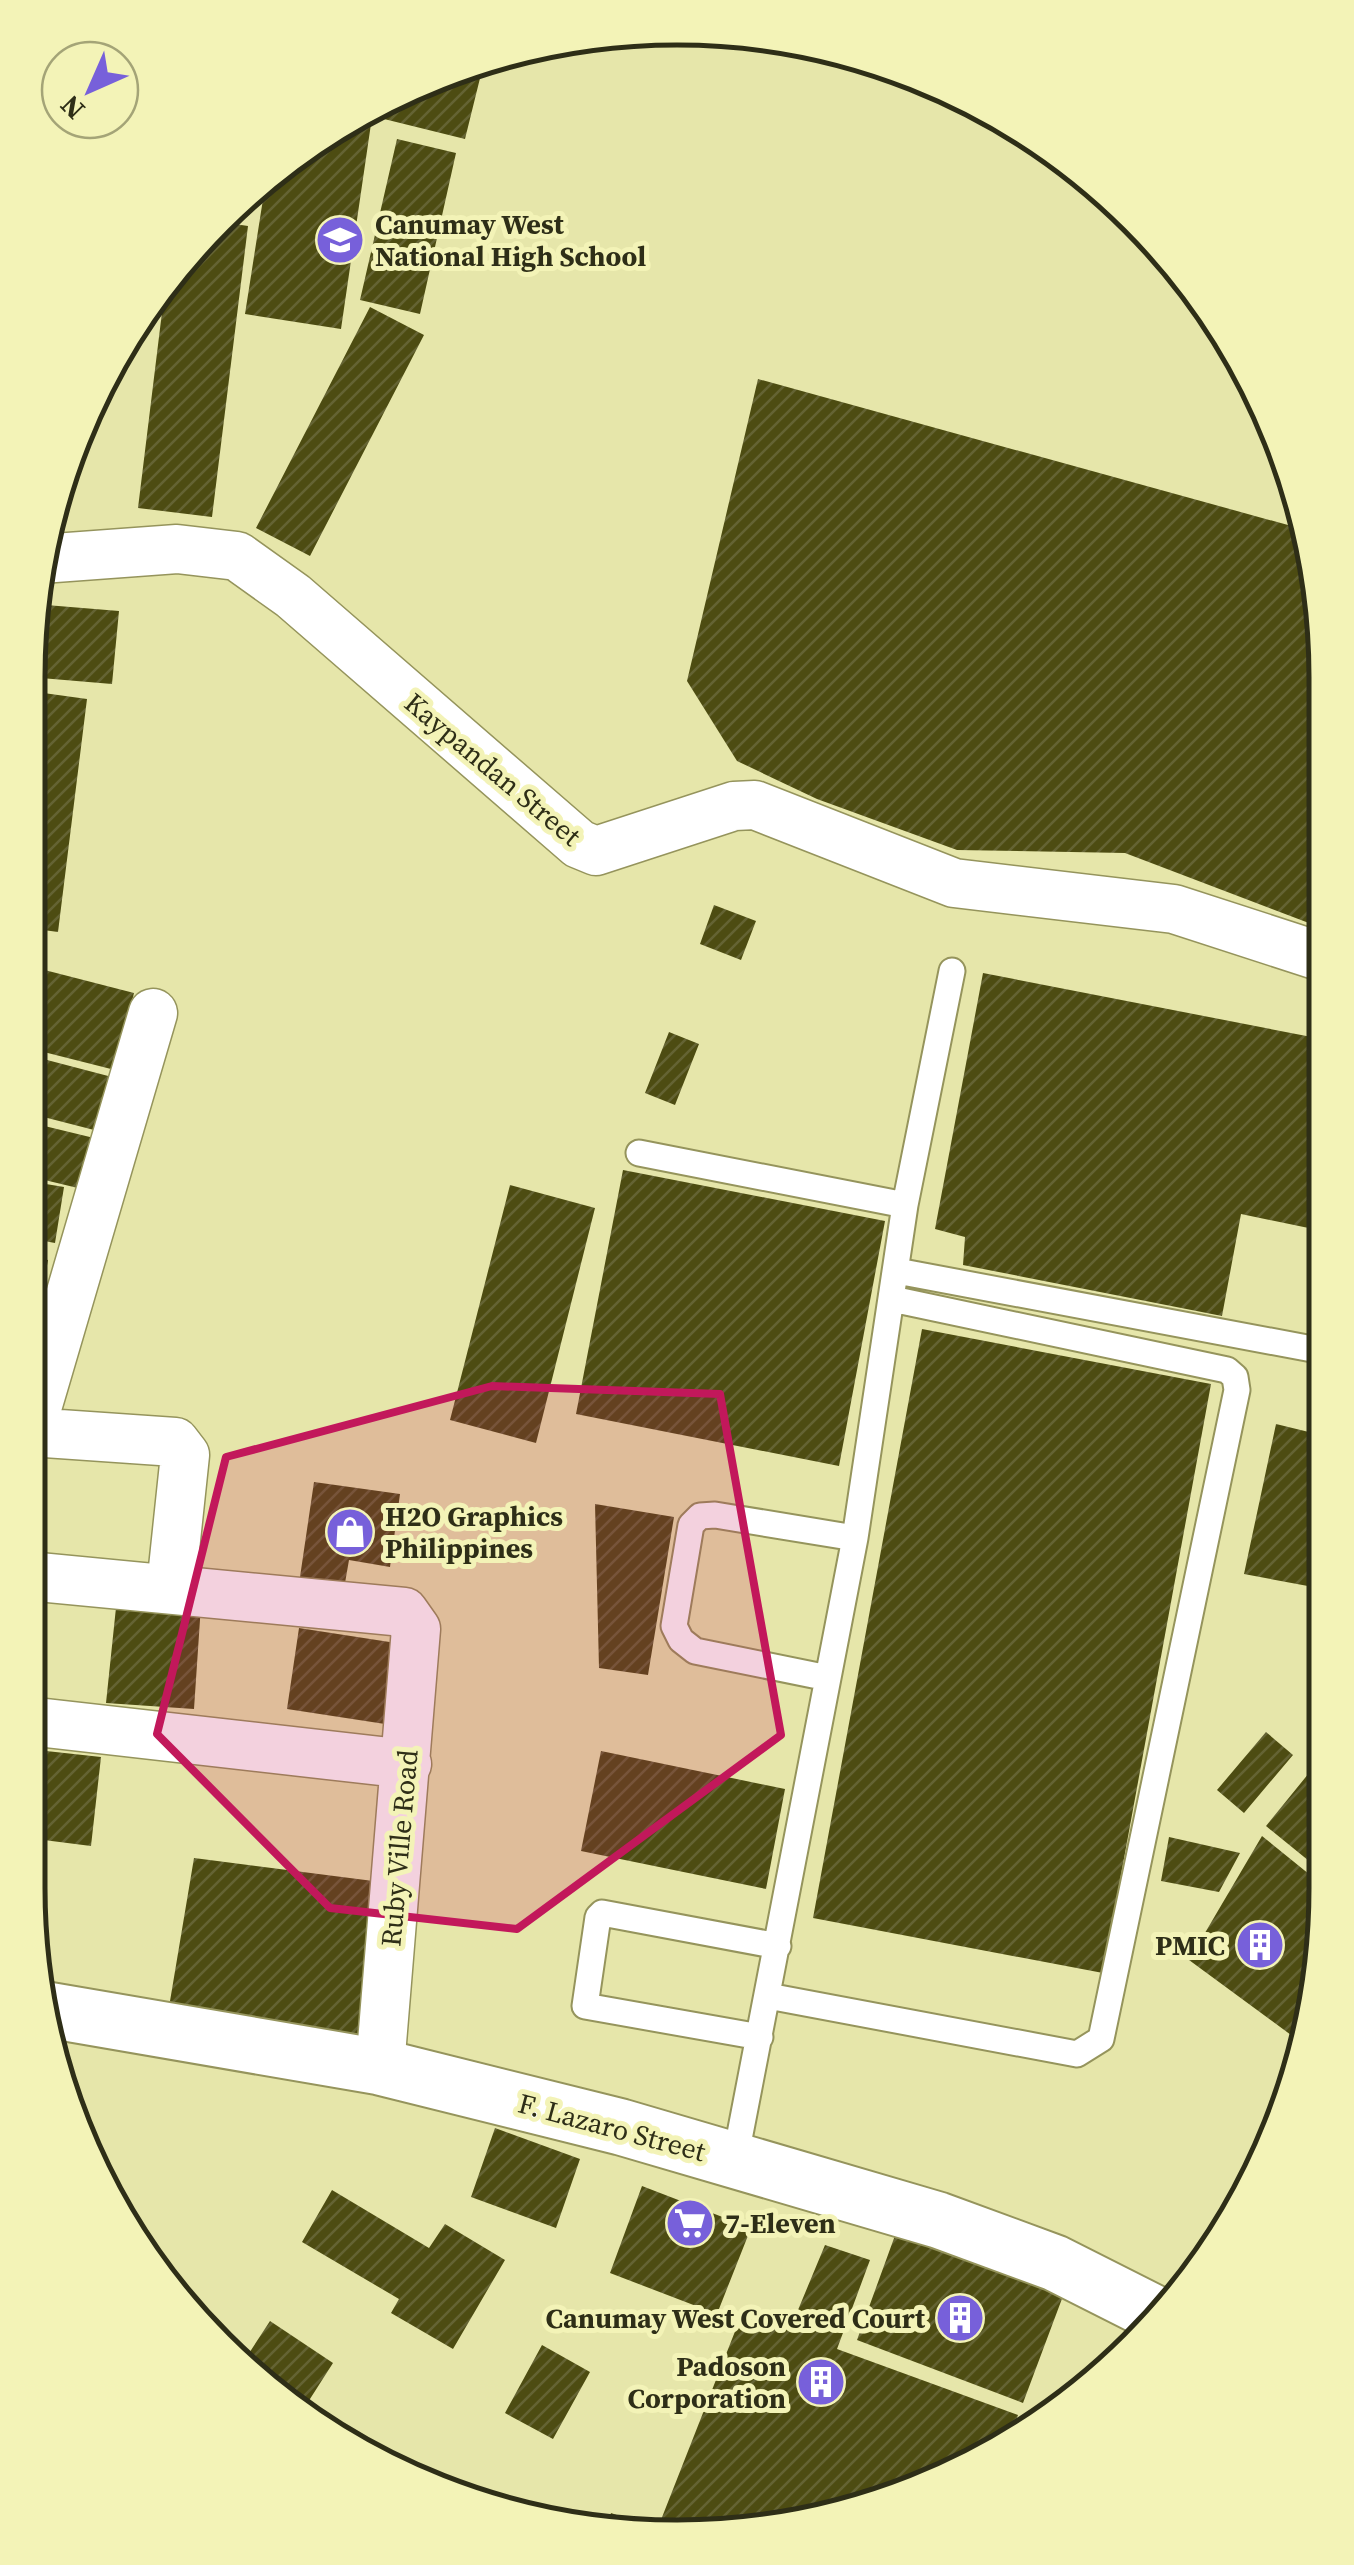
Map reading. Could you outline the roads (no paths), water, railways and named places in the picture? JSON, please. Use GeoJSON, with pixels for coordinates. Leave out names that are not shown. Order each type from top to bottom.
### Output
{"type":"FeatureCollection","features":[{"type":"Feature","properties":{"kind":"street","name":"Kaypandan Street"},"geometry":{"type":"LineString","coordinates":[[56,558],[176,549],[238,556],[292,596],[579,844],[596,851],[734,806],[755,805],[954,883],[1174,908],[1309,953]]}},
{"type":"Feature","properties":{"kind":"street"},"geometry":{"type":"LineString","coordinates":[[45,1381],[152,1013]]}},
{"type":"Feature","properties":{"kind":"street"},"geometry":{"type":"LineString","coordinates":[[45,1433],[174,1442],[185,1455],[171,1587],[45,1577]]}},
{"type":"Feature","properties":{"kind":"street","name":"Ruby Ville Road"},"geometry":{"type":"LineString","coordinates":[[171,1587],[404,1612],[416,1630],[380,2066]]}},
{"type":"Feature","properties":{"kind":"street"},"geometry":{"type":"LineString","coordinates":[[45,1723],[407,1764]]}},
{"type":"Feature","properties":{"kind":"street","name":"F. Lazaro Street"},"geometry":{"type":"LineString","coordinates":[[57,2012],[380,2066],[735,2160],[938,2220],[1056,2263],[1148,2310]]}},
{"type":"Feature","properties":{"kind":"lane"},"geometry":{"type":"LineString","coordinates":[[735,2160],[855,1538],[905,1205],[952,970]]}},
{"type":"Feature","properties":{"kind":"lane"},"geometry":{"type":"LineString","coordinates":[[639,1153],[905,1205]]}},
{"type":"Feature","properties":{"kind":"lane"},"geometry":{"type":"LineString","coordinates":[[896,1271],[1309,1348]]}},
{"type":"Feature","properties":{"kind":"lane"},"geometry":{"type":"LineString","coordinates":[[768,1996],[1077,2054],[1101,2039],[1237,1390],[1235,1378],[1227,1370],[892,1298]]}},
{"type":"Feature","properties":{"kind":"lane"},"geometry":{"type":"LineString","coordinates":[[828,1678],[695,1650],[681,1640],[674,1626],[691,1525],[700,1516],[715,1514],[855,1538]]}},
{"type":"Feature","properties":{"kind":"lane"},"geometry":{"type":"LineString","coordinates":[[760,2038],[585,2006],[598,1917],[602,1913],[778,1946]]}},
{"type":"Feature","properties":{"kind":"place","name":"Canumay West National High School"},"geometry":{"type":"Point","coordinates":[340,240]}},
{"type":"Feature","properties":{"kind":"place","name":"H2O Graphics Philippines"},"geometry":{"type":"Point","coordinates":[350,1532]}},
{"type":"Feature","properties":{"kind":"place","name":"PMIC"},"geometry":{"type":"Point","coordinates":[1260,1945]}},
{"type":"Feature","properties":{"kind":"place","name":"7-Eleven"},"geometry":{"type":"Point","coordinates":[690,2223]}},
{"type":"Feature","properties":{"kind":"place","name":"Canumay West Covered Court"},"geometry":{"type":"Point","coordinates":[960,2318]}},
{"type":"Feature","properties":{"kind":"place","name":"Padoson Corporation"},"geometry":{"type":"Point","coordinates":[821,2382]}}]}
